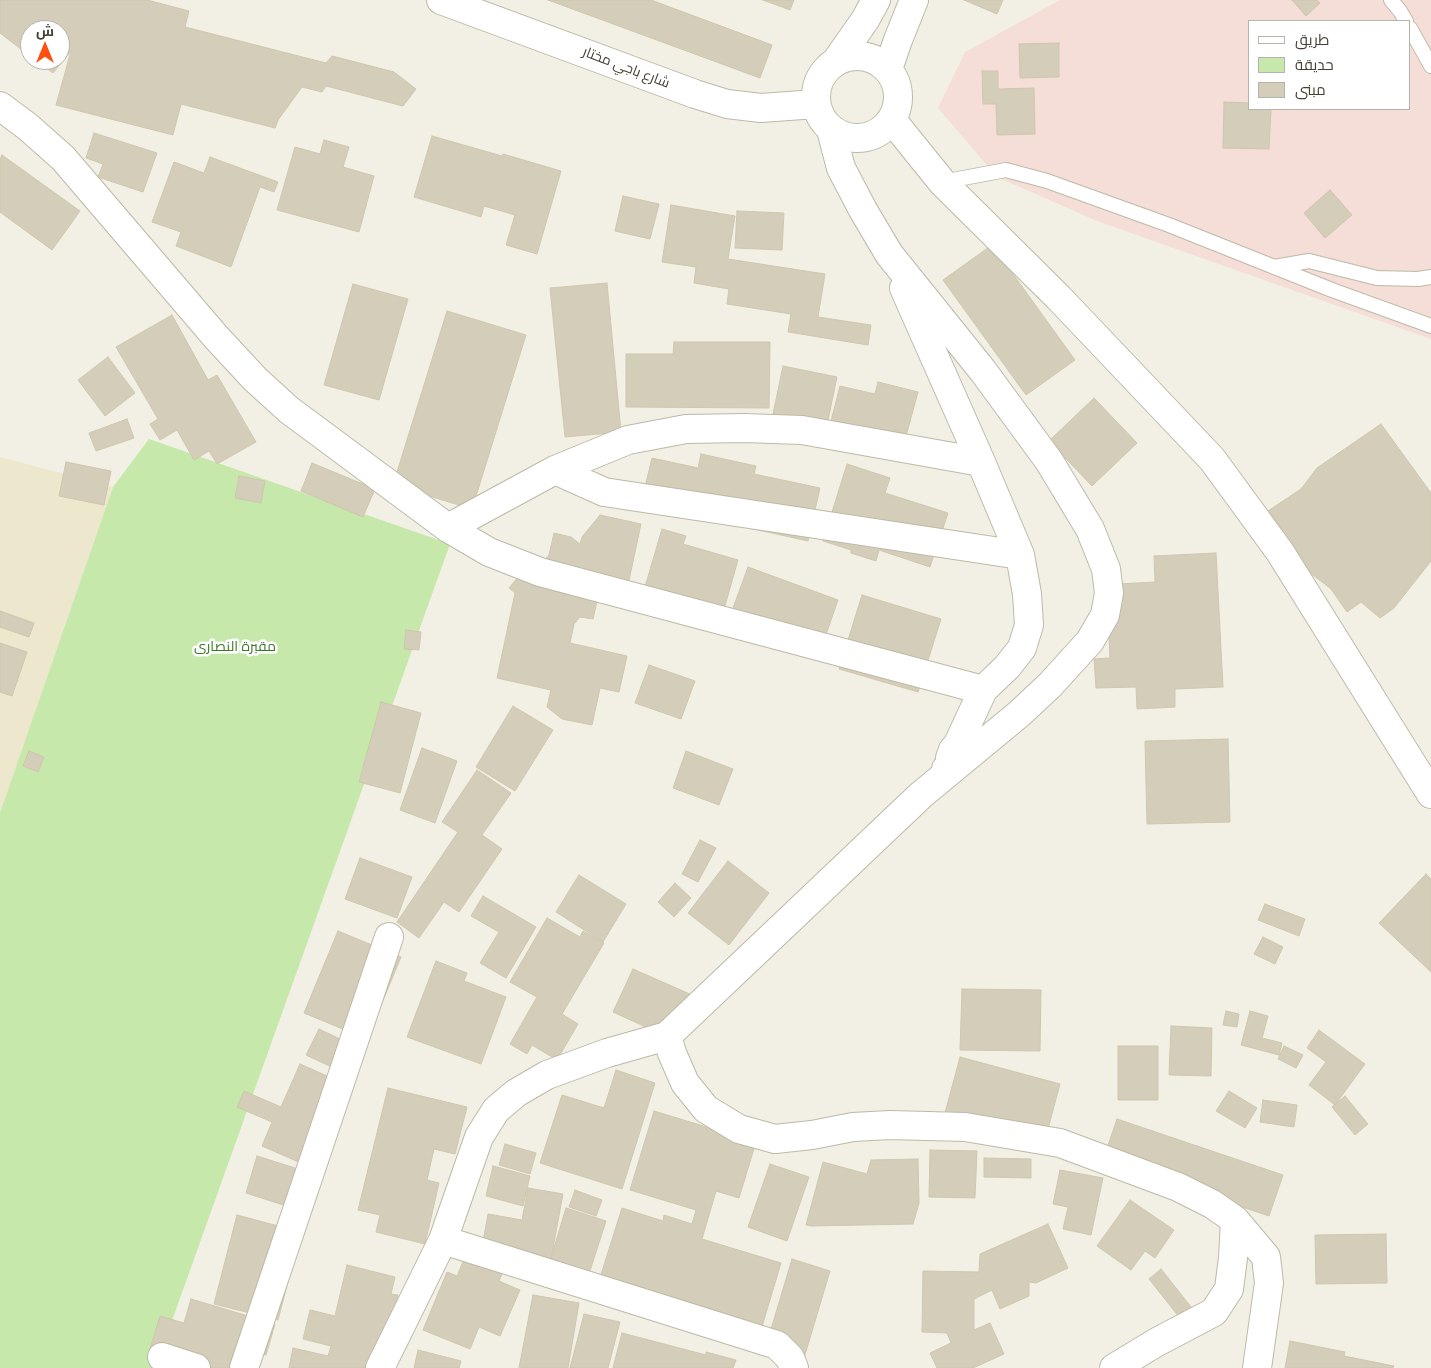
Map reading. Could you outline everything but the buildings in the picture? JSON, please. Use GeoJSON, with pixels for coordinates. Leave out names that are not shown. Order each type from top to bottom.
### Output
{"type":"FeatureCollection","features":[{"type":"Feature","properties":{"kind":"street","name":"شارع باجي مختار"},"geometry":{"type":"LineString","coordinates":[[441,0],[479,6],[695,94],[727,104],[761,108],[816,104]]}},
{"type":"Feature","properties":{"kind":"street"},"geometry":{"type":"LineString","coordinates":[[837,60],[850,56],[863,56],[876,60],[888,69],[895,80],[899,94],[898,107],[892,120],[883,130],[870,137],[857,139],[843,137],[831,130],[821,119],[816,104],[816,92],[820,79],[827,68],[837,60],[876,0]]}},
{"type":"Feature","properties":{"kind":"street"},"geometry":{"type":"LineString","coordinates":[[888,69],[914,0]]}},
{"type":"Feature","properties":{"kind":"street"},"geometry":{"type":"LineString","coordinates":[[0,106],[28,127],[63,158],[216,337],[255,379],[288,410],[448,528],[489,552],[540,572],[983,690]]}},
{"type":"Feature","properties":{"kind":"street"},"geometry":{"type":"LineString","coordinates":[[892,120],[942,182],[1059,298],[1212,459],[1280,552],[1431,794]]}},
{"type":"Feature","properties":{"kind":"street"},"geometry":{"type":"LineString","coordinates":[[380,1368],[443,1240],[479,1137],[496,1110],[516,1093],[547,1075],[607,1053],[667,1036],[950,766],[953,750],[958,744],[983,690],[1007,667],[1022,648],[1029,624],[1027,594],[1020,555],[889,254],[841,168],[831,130]]}},
{"type":"Feature","properties":{"kind":"street"},"geometry":{"type":"LineString","coordinates":[[889,254],[983,371],[1049,462],[1090,529],[1106,569],[1109,592],[1105,615],[1090,641],[1050,685],[1019,714],[921,795]]}},
{"type":"Feature","properties":{"kind":"street"},"geometry":{"type":"LineString","coordinates":[[448,528],[555,470],[628,440],[686,429],[802,430],[981,462]]}},
{"type":"Feature","properties":{"kind":"street"},"geometry":{"type":"LineString","coordinates":[[555,470],[604,492],[1020,555]]}},
{"type":"Feature","properties":{"kind":"street"},"geometry":{"type":"LineString","coordinates":[[244,1368],[389,937]]}},
{"type":"Feature","properties":{"kind":"street"},"geometry":{"type":"LineString","coordinates":[[667,1036],[685,1084],[706,1109],[739,1129],[775,1139],[812,1135],[853,1126],[965,1127],[1060,1143],[1178,1187],[1212,1204],[1235,1220],[1266,1257],[1269,1283],[1257,1368]]}},
{"type":"Feature","properties":{"kind":"street"},"geometry":{"type":"LineString","coordinates":[[1114,1368],[1157,1342],[1214,1312],[1229,1289],[1234,1258],[1235,1220]]}},
{"type":"Feature","properties":{"kind":"street"},"geometry":{"type":"LineString","coordinates":[[443,1240],[777,1345],[790,1358],[794,1368]]}},
{"type":"Feature","properties":{"kind":"street"},"geometry":{"type":"LineString","coordinates":[[162,1357],[196,1368]]}},
{"type":"Feature","properties":{"kind":"lane"},"geometry":{"type":"LineString","coordinates":[[1391,0],[1404,11]]}},
{"type":"Feature","properties":{"kind":"lane"},"geometry":{"type":"LineString","coordinates":[[1411,30],[1431,66]]}},
{"type":"Feature","properties":{"kind":"lane"},"geometry":{"type":"LineString","coordinates":[[942,182],[1006,170],[1048,181],[1169,225],[1272,267],[1431,326]]}},
{"type":"Feature","properties":{"kind":"lane"},"geometry":{"type":"LineString","coordinates":[[1272,267],[1309,261],[1378,278],[1418,280],[1431,277]]}},
{"type":"Feature","properties":{"kind":"shaded area"},"geometry":{"type":"Polygon","coordinates":[[[1060,0],[1431,0],[1431,339],[1097,221],[997,177],[938,108],[965,52],[1060,0]]]}},
{"type":"Feature","properties":{"kind":"shaded area"},"geometry":{"type":"Polygon","coordinates":[[[0,457],[113,487],[0,813],[0,457]]]}},
{"type":"Feature","properties":{"kind":"green space","name":"مقبرة النصارى"},"geometry":{"type":"Polygon","coordinates":[[[149,439],[450,544],[155,1368],[0,1368],[0,813],[113,487],[149,439]]]}}]}
